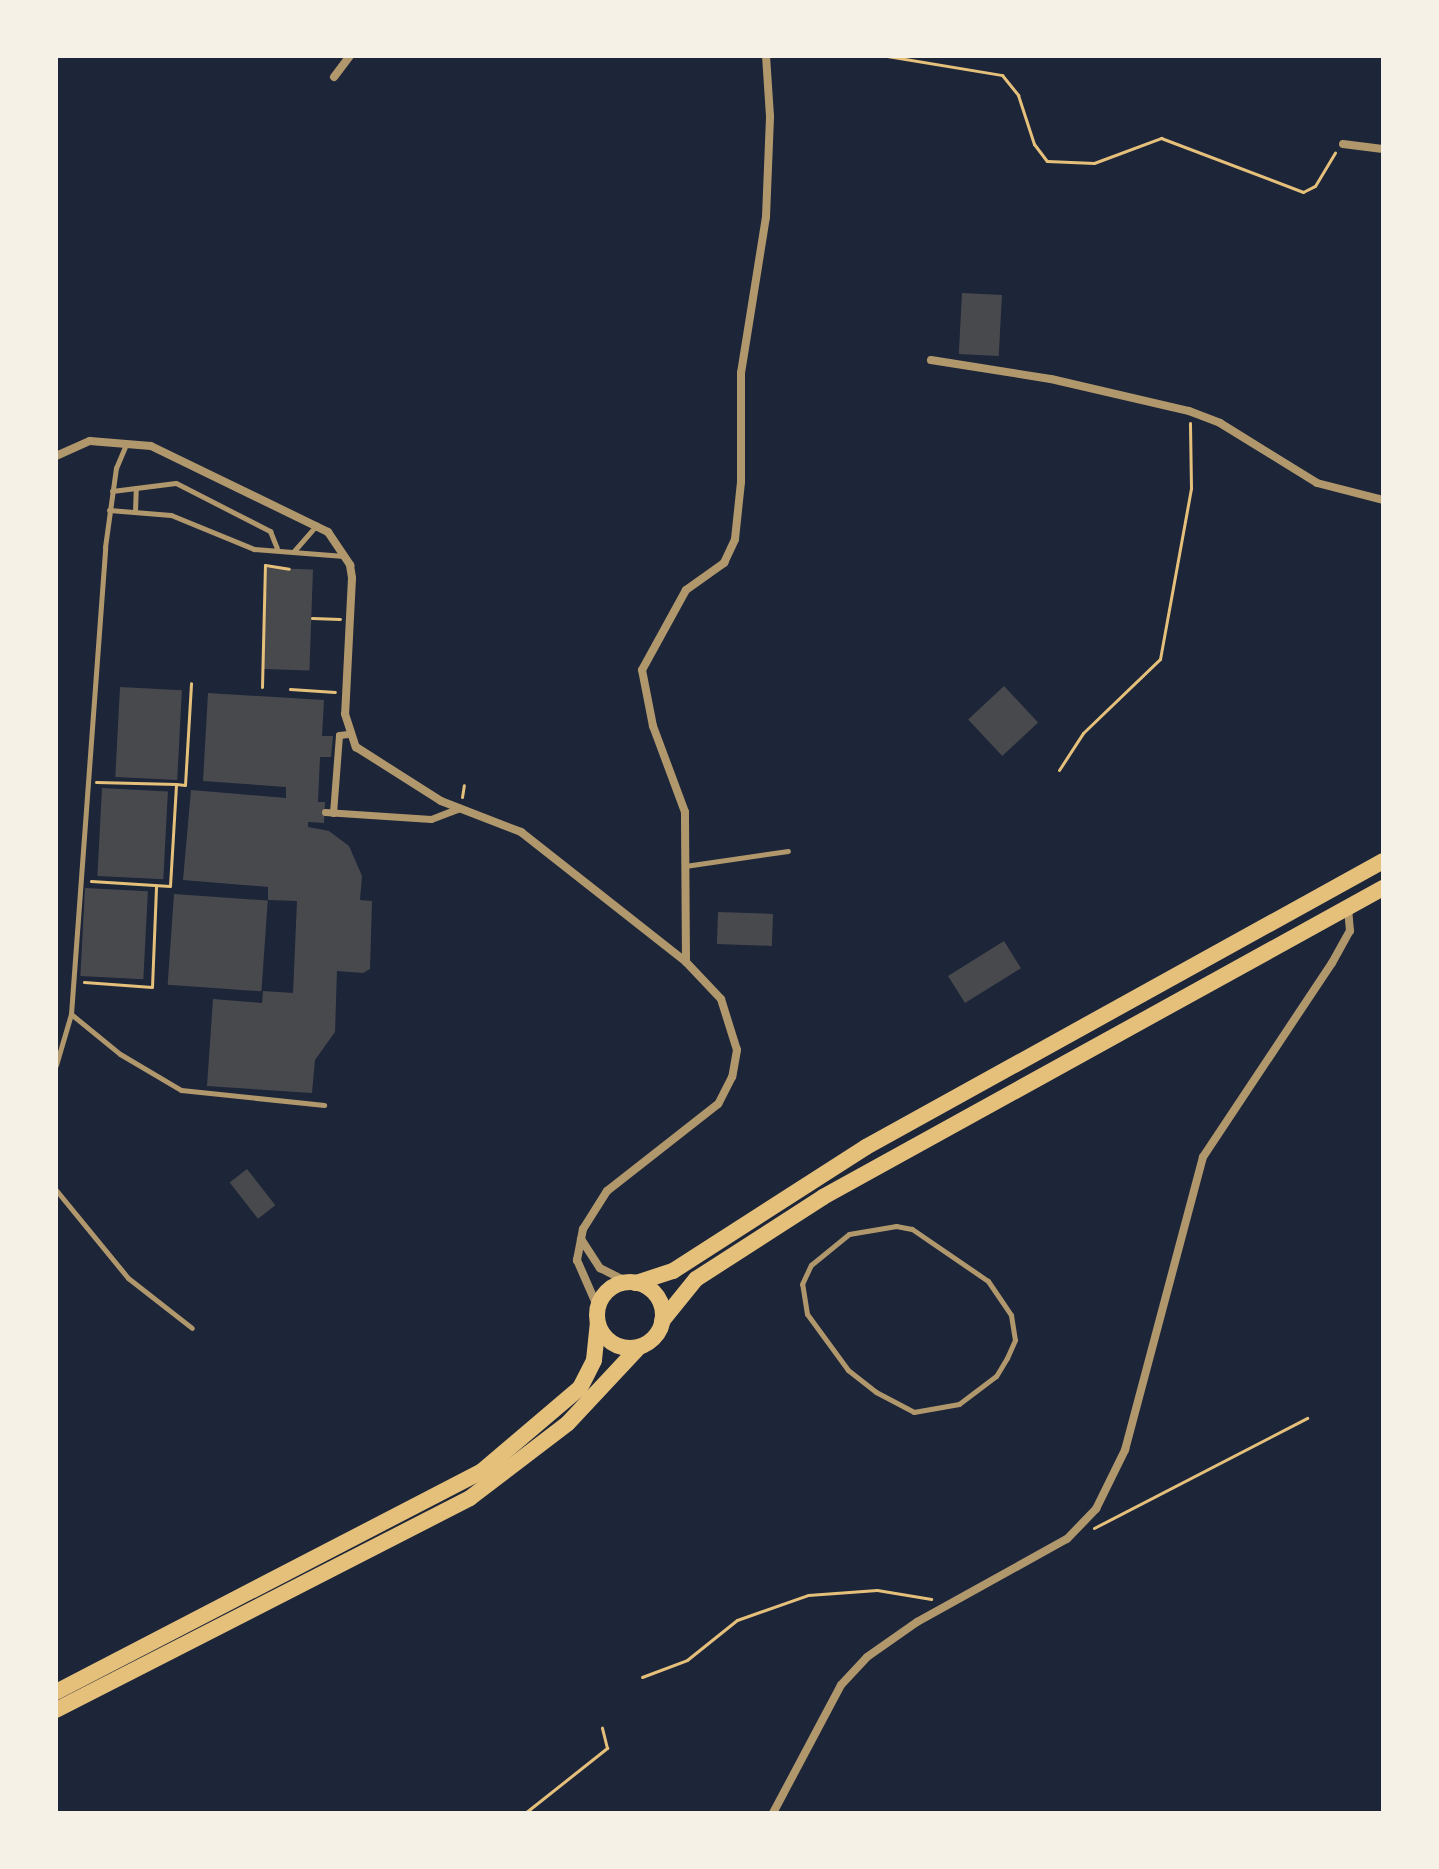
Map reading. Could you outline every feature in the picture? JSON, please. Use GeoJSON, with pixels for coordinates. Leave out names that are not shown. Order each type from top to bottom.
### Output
{"type":"FeatureCollection","features":[{"type":"Feature","properties":{"kind":"main road"},"geometry":{"type":"LineString","coordinates":[[56,1692],[482,1471],[580,1388],[594,1360],[598,1316],[608,1290],[673,1271],[866,1147],[1383,861]]}},
{"type":"Feature","properties":{"kind":"main road"},"geometry":{"type":"LineString","coordinates":[[56,1710],[470,1498],[568,1423],[639,1347],[654,1337],[685,1289],[755,1237],[1383,888]]}},
{"type":"Feature","properties":{"kind":"main road"},"geometry":{"type":"LineString","coordinates":[[632,1282],[657,1297],[662,1321]]}},
{"type":"Feature","properties":{"kind":"main road"},"geometry":{"type":"LineString","coordinates":[[598,1316],[614,1344],[639,1347]]}},
{"type":"Feature","properties":{"kind":"street"},"geometry":{"type":"LineString","coordinates":[[334,77],[350,56]]}},
{"type":"Feature","properties":{"kind":"street"},"geometry":{"type":"LineString","coordinates":[[686,962],[685,812],[653,726],[642,670],[686,590],[724,563],[735,539],[741,482],[741,373],[766,217],[770,116],[766,56]]}},
{"type":"Feature","properties":{"kind":"street"},"geometry":{"type":"LineString","coordinates":[[1343,144],[1383,149]]}},
{"type":"Feature","properties":{"kind":"street"},"geometry":{"type":"LineString","coordinates":[[931,360],[1051,379],[1189,411],[1220,423],[1317,483],[1383,500]]}},
{"type":"Feature","properties":{"kind":"street"},"geometry":{"type":"LineString","coordinates":[[56,456],[90,441],[127,441],[197,465],[318,525],[345,556],[352,578],[346,692],[348,734],[382,767],[460,808],[521,832],[686,962],[730,1014],[737,1050],[732,1077],[718,1104],[607,1191],[592,1209],[577,1260],[598,1316]]}},
{"type":"Feature","properties":{"kind":"street"},"geometry":{"type":"LineString","coordinates":[[348,734],[339,735],[329,813],[431,819],[460,808]]}},
{"type":"Feature","properties":{"kind":"street"},"geometry":{"type":"LineString","coordinates":[[773,1813],[841,1685],[867,1657],[952,1602],[1084,1526],[1108,1491],[1125,1450],[1203,1157],[1332,963],[1350,931],[1348,907]]}},
{"type":"Feature","properties":{"kind":"street"},"geometry":{"type":"LineString","coordinates":[[581,1239],[600,1268],[632,1282]]}},
{"type":"Feature","properties":{"kind":"lane"},"geometry":{"type":"LineString","coordinates":[[56,1065],[71,1014],[78,880],[109,510],[127,441]]}},
{"type":"Feature","properties":{"kind":"lane"},"geometry":{"type":"LineString","coordinates":[[112,491],[176,483],[270,531],[277,548]]}},
{"type":"Feature","properties":{"kind":"lane"},"geometry":{"type":"LineString","coordinates":[[135,511],[136,488]]}},
{"type":"Feature","properties":{"kind":"lane"},"geometry":{"type":"LineString","coordinates":[[109,510],[171,515],[254,549],[277,548],[345,556]]}},
{"type":"Feature","properties":{"kind":"lane"},"geometry":{"type":"LineString","coordinates":[[294,551],[318,525]]}},
{"type":"Feature","properties":{"kind":"lane"},"geometry":{"type":"LineString","coordinates":[[685,866],[788,851]]}},
{"type":"Feature","properties":{"kind":"lane"},"geometry":{"type":"LineString","coordinates":[[71,1014],[120,1054],[181,1090],[324,1105]]}},
{"type":"Feature","properties":{"kind":"lane"},"geometry":{"type":"LineString","coordinates":[[56,1190],[128,1278],[192,1328]]}},
{"type":"Feature","properties":{"kind":"lane"},"geometry":{"type":"LineString","coordinates":[[896,1226],[912,1229],[1002,1295],[1015,1340],[996,1376],[980,1390],[959,1404],[914,1412],[876,1392],[829,1348],[807,1314],[802,1284],[811,1265],[849,1234],[896,1226]]}},
{"type":"Feature","properties":{"kind":"path"},"geometry":{"type":"LineString","coordinates":[[887,56],[1002,75],[1018,95],[1034,144],[1047,161],[1094,163],[1161,138],[1303,192],[1315,186],[1343,144]]}},
{"type":"Feature","properties":{"kind":"path"},"geometry":{"type":"LineString","coordinates":[[1059,770],[1083,733],[1160,659],[1191,488],[1189,411]]}},
{"type":"Feature","properties":{"kind":"path"},"geometry":{"type":"LineString","coordinates":[[262,687],[265,565],[289,569]]}},
{"type":"Feature","properties":{"kind":"path"},"geometry":{"type":"LineString","coordinates":[[312,618],[350,619]]}},
{"type":"Feature","properties":{"kind":"path"},"geometry":{"type":"LineString","coordinates":[[88,782],[185,785],[191,683]]}},
{"type":"Feature","properties":{"kind":"path"},"geometry":{"type":"LineString","coordinates":[[290,689],[346,692]]}},
{"type":"Feature","properties":{"kind":"path"},"geometry":{"type":"LineString","coordinates":[[78,880],[170,886],[176,784]]}},
{"type":"Feature","properties":{"kind":"path"},"geometry":{"type":"LineString","coordinates":[[73,981],[152,987],[156,885]]}},
{"type":"Feature","properties":{"kind":"path"},"geometry":{"type":"LineString","coordinates":[[1084,1526],[1105,1525],[1307,1418]]}},
{"type":"Feature","properties":{"kind":"path"},"geometry":{"type":"LineString","coordinates":[[642,1677],[687,1660],[737,1620],[808,1595],[877,1590],[952,1602]]}},
{"type":"Feature","properties":{"kind":"path"},"geometry":{"type":"LineString","coordinates":[[525,1813],[607,1748],[602,1728]]}},
{"type":"Feature","properties":{"kind":"shaded area"},"geometry":{"type":"Polygon","coordinates":[[[56,56],[1383,56],[1383,1813],[56,1813],[56,56]]]}},
{"type":"Feature","properties":{"kind":"building"},"geometry":{"type":"Polygon","coordinates":[[[962,293],[1002,295],[999,356],[959,354],[962,293]]]}},
{"type":"Feature","properties":{"kind":"building"},"geometry":{"type":"Polygon","coordinates":[[[267,568],[313,570],[309,671],[263,669],[267,568]]]}},
{"type":"Feature","properties":{"kind":"building"},"geometry":{"type":"Polygon","coordinates":[[[1004,686],[1038,723],[1002,756],[968,719],[1004,686]]]}},
{"type":"Feature","properties":{"kind":"building"},"geometry":{"type":"Polygon","coordinates":[[[120,687],[182,690],[177,780],[115,777],[120,687]]]}},
{"type":"Feature","properties":{"kind":"building"},"geometry":{"type":"Polygon","coordinates":[[[208,693],[324,700],[322,736],[333,736],[331,757],[320,757],[318,802],[325,802],[324,823],[308,822],[308,827],[329,831],[349,846],[362,876],[360,900],[372,901],[370,969],[363,973],[337,971],[335,1032],[315,1060],[312,1093],[207,1086],[213,999],[262,1003],[263,991],[293,993],[297,901],[268,900],[268,887],[183,880],[191,790],[286,798],[286,787],[203,781],[208,693]]]}},
{"type":"Feature","properties":{"kind":"building"},"geometry":{"type":"Polygon","coordinates":[[[102,788],[168,791],[163,879],[97,876],[102,788]]]}},
{"type":"Feature","properties":{"kind":"building"},"geometry":{"type":"Polygon","coordinates":[[[85,888],[148,891],[143,979],[80,976],[85,888]]]}},
{"type":"Feature","properties":{"kind":"building"},"geometry":{"type":"Polygon","coordinates":[[[174,894],[268,901],[261,991],[168,985],[174,894]]]}},
{"type":"Feature","properties":{"kind":"building"},"geometry":{"type":"Polygon","coordinates":[[[718,912],[773,914],[772,946],[717,944],[718,912]]]}},
{"type":"Feature","properties":{"kind":"building"},"geometry":{"type":"Polygon","coordinates":[[[1004,941],[1021,968],[965,1003],[948,976],[1004,941]]]}},
{"type":"Feature","properties":{"kind":"building"},"geometry":{"type":"Polygon","coordinates":[[[247,1169],[275,1205],[258,1219],[230,1183],[247,1169]]]}}]}
